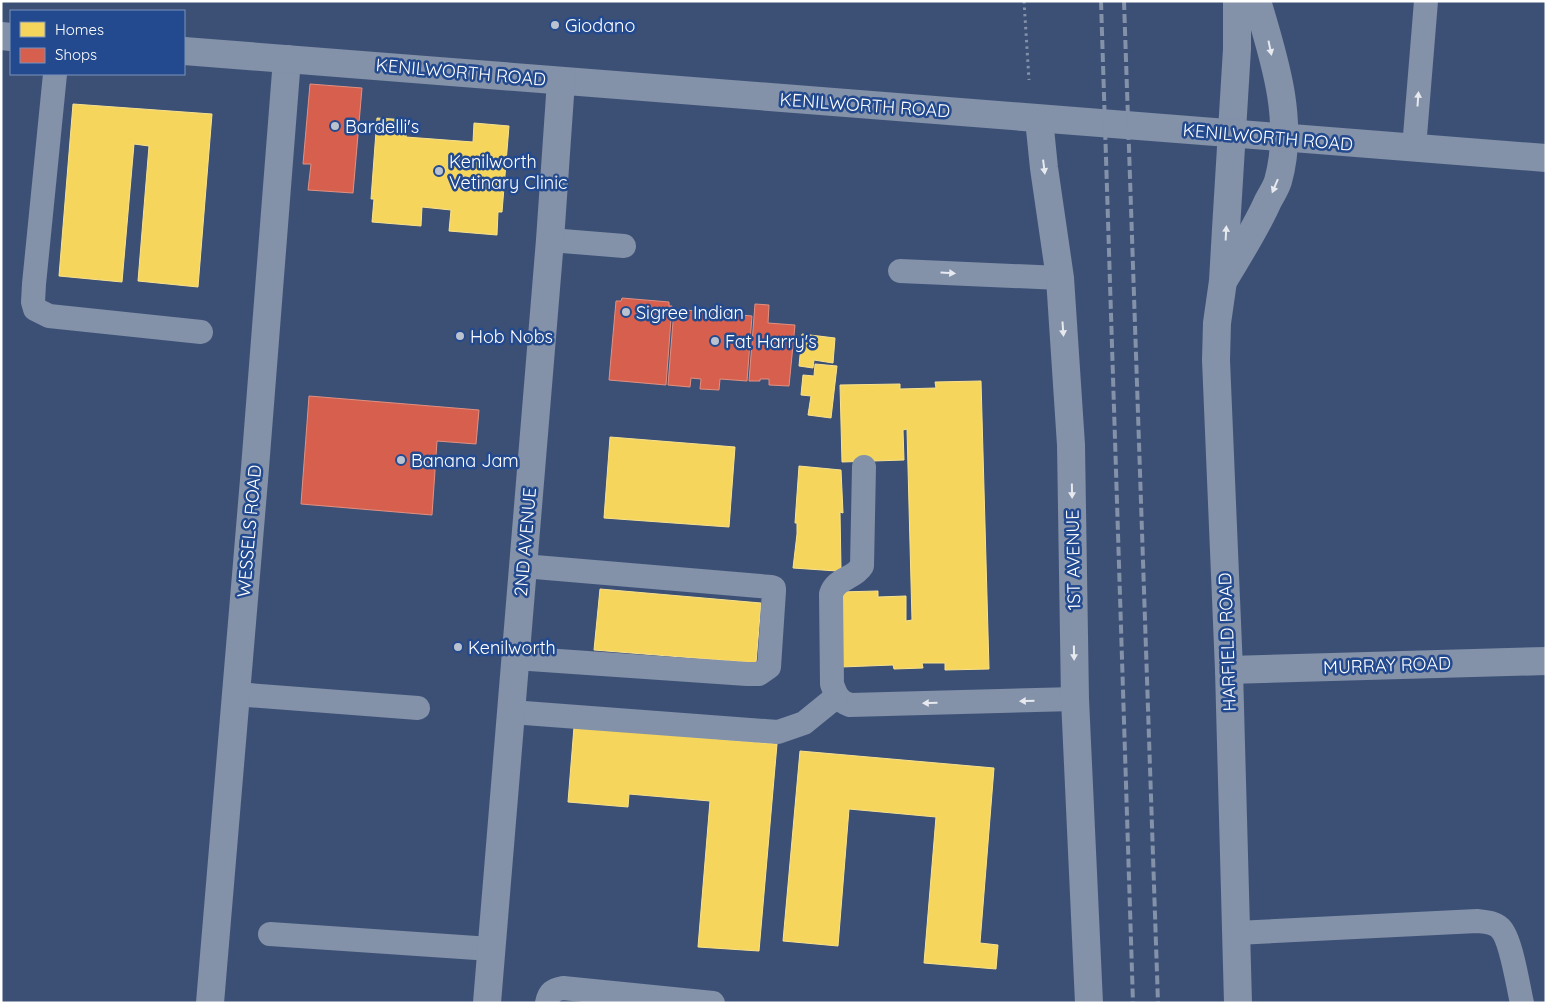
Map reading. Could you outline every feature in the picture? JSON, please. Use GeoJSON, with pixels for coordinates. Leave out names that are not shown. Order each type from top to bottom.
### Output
{"type":"FeatureCollection","features":[{"type":"Feature","properties":{"kind":"street","name":"HARFIELD ROAD"},"geometry":{"type":"LineString","coordinates":[[1237,1],[1237,49],[1223,281],[1217,323],[1216,360],[1238,1003]]}},
{"type":"Feature","properties":{"kind":"street","name":"HARFIELD ROAD"},"geometry":{"type":"LineString","coordinates":[[1223,281],[1258,222],[1278,181],[1285,139],[1284,114],[1257,1]]}},
{"type":"Feature","properties":{"kind":"street","name":"KENILWORTH ROAD"},"geometry":{"type":"LineString","coordinates":[[185,51],[1546,158]]}},
{"type":"Feature","properties":{"kind":"street","name":"WESSELS ROAD"},"geometry":{"type":"LineString","coordinates":[[210,1003],[256,458],[287,59]]}},
{"type":"Feature","properties":{"kind":"street","name":"2ND AVENUE"},"geometry":{"type":"LineString","coordinates":[[487,1003],[562,81]]}},
{"type":"Feature","properties":{"kind":"street","name":"1ST AVENUE"},"geometry":{"type":"LineString","coordinates":[[1039,119],[1060,278],[1071,446],[1075,699],[1089,1003]]}},
{"type":"Feature","properties":{"kind":"street","name":"MURRAY ROAD"},"geometry":{"type":"LineString","coordinates":[[1228,670],[1546,661]]}},
{"type":"Feature","properties":{"kind":"lane"},"geometry":{"type":"LineString","coordinates":[[1414,148],[1426,1]]}},
{"type":"Feature","properties":{"kind":"lane"},"geometry":{"type":"LineString","coordinates":[[55,75],[34,284],[33,302],[35,309],[49,316],[201,332]]}},
{"type":"Feature","properties":{"kind":"lane"},"geometry":{"type":"LineString","coordinates":[[550,240],[624,246]]}},
{"type":"Feature","properties":{"kind":"lane"},"geometry":{"type":"LineString","coordinates":[[900,271],[1060,278]]}},
{"type":"Feature","properties":{"kind":"lane"},"geometry":{"type":"LineString","coordinates":[[864,467],[862,566],[859,571],[838,582],[831,594],[832,684],[836,697],[850,705],[1075,699]]}},
{"type":"Feature","properties":{"kind":"lane"},"geometry":{"type":"LineString","coordinates":[[515,658],[747,674],[759,674],[769,667],[774,588],[523,566]]}},
{"type":"Feature","properties":{"kind":"lane"},"geometry":{"type":"LineString","coordinates":[[235,694],[418,708]]}},
{"type":"Feature","properties":{"kind":"lane"},"geometry":{"type":"LineString","coordinates":[[511,712],[778,732],[804,723],[836,697]]}},
{"type":"Feature","properties":{"kind":"lane"},"geometry":{"type":"LineString","coordinates":[[1236,933],[1467,922],[1490,923],[1500,928],[1506,937],[1522,1003]]}},
{"type":"Feature","properties":{"kind":"lane"},"geometry":{"type":"LineString","coordinates":[[270,934],[491,949]]}},
{"type":"Feature","properties":{"kind":"lane"},"geometry":{"type":"LineString","coordinates":[[547,1003],[548,996],[553,990],[563,988],[713,1003]]}},
{"type":"Feature","properties":{"kind":"path"},"geometry":{"type":"LineString","coordinates":[[1024,1],[1029,84]]}},
{"type":"Feature","properties":{"kind":"building: Homes"},"geometry":{"type":"Polygon","coordinates":[[[73,104],[212,114],[198,287],[138,281],[149,146],[134,144],[122,282],[59,276],[73,104]]]}},
{"type":"Feature","properties":{"kind":"building: Homes","name":"Kenilworth Vetinary Clinic"},"geometry":{"type":"Polygon","coordinates":[[[377,118],[408,120],[406,137],[473,142],[474,123],[509,126],[502,212],[498,212],[497,235],[449,231],[451,210],[422,207],[421,226],[372,222],[374,199],[371,199],[377,118]]]}},
{"type":"Feature","properties":{"kind":"building: Homes"},"geometry":{"type":"Polygon","coordinates":[[[802,334],[835,338],[833,363],[814,360],[813,368],[799,366],[802,334]]]}},
{"type":"Feature","properties":{"kind":"building: Homes"},"geometry":{"type":"Polygon","coordinates":[[[815,364],[837,366],[831,418],[808,415],[811,396],[801,395],[803,375],[814,376],[815,364]]]}},
{"type":"Feature","properties":{"kind":"building: Homes"},"geometry":{"type":"Polygon","coordinates":[[[981,381],[989,669],[945,670],[945,663],[922,663],[923,668],[894,669],[893,665],[841,667],[839,592],[878,591],[878,597],[906,596],[906,621],[912,620],[907,429],[903,430],[904,460],[842,462],[840,385],[900,384],[900,389],[936,388],[935,382],[981,381]]]}},
{"type":"Feature","properties":{"kind":"building: Homes"},"geometry":{"type":"Polygon","coordinates":[[[610,437],[735,447],[729,527],[604,518],[610,437]]]}},
{"type":"Feature","properties":{"kind":"building: Homes"},"geometry":{"type":"Polygon","coordinates":[[[799,466],[841,470],[843,513],[840,512],[841,569],[837,571],[793,568],[797,534],[797,523],[795,523],[799,466]]]}},
{"type":"Feature","properties":{"kind":"building: Homes"},"geometry":{"type":"Polygon","coordinates":[[[600,589],[761,603],[756,663],[594,650],[600,589]]]}},
{"type":"Feature","properties":{"kind":"building: Homes"},"geometry":{"type":"Polygon","coordinates":[[[574,727],[777,744],[759,951],[698,947],[710,801],[629,794],[628,807],[568,802],[574,727]]]}},
{"type":"Feature","properties":{"kind":"building: Homes"},"geometry":{"type":"Polygon","coordinates":[[[800,751],[994,768],[980,943],[998,945],[996,969],[924,963],[936,817],[849,809],[838,946],[783,941],[800,751]]]}},
{"type":"Feature","properties":{"kind":"building: Shops"},"geometry":{"type":"Polygon","coordinates":[[[310,84],[362,88],[353,193],[308,190],[311,164],[303,164],[310,84]]]}},
{"type":"Feature","properties":{"kind":"building: Shops"},"geometry":{"type":"Polygon","coordinates":[[[622,298],[669,302],[669,306],[672,306],[666,385],[609,380],[616,301],[621,301],[622,298]]]}},
{"type":"Feature","properties":{"kind":"building: Shops"},"geometry":{"type":"Polygon","coordinates":[[[755,304],[769,305],[768,323],[795,325],[789,386],[769,385],[769,379],[749,381],[755,304]]]}},
{"type":"Feature","properties":{"kind":"building: Shops"},"geometry":{"type":"Polygon","coordinates":[[[674,309],[752,316],[747,381],[720,379],[719,390],[700,389],[701,379],[691,378],[690,387],[668,385],[674,309]]]}},
{"type":"Feature","properties":{"kind":"building: Shops"},"geometry":{"type":"Polygon","coordinates":[[[309,396],[479,410],[476,444],[437,441],[432,515],[301,504],[309,396]]]}},
{"type":"Feature","properties":{"kind":"railway"},"geometry":{"type":"LineString","coordinates":[[1101,1],[1133,1003]]}},
{"type":"Feature","properties":{"kind":"railway"},"geometry":{"type":"LineString","coordinates":[[1124,1],[1158,1003]]}},
{"type":"Feature","properties":{"kind":"place","name":"Giodano"},"geometry":{"type":"Point","coordinates":[555,25]}},
{"type":"Feature","properties":{"kind":"place","name":"Bardelli's"},"geometry":{"type":"Point","coordinates":[335,126]}},
{"type":"Feature","properties":{"kind":"place","name":"Kenilworth Vetinary Clinic"},"geometry":{"type":"Point","coordinates":[439,171]}},
{"type":"Feature","properties":{"kind":"place","name":"Sigree Indian"},"geometry":{"type":"Point","coordinates":[626,312]}},
{"type":"Feature","properties":{"kind":"place","name":"Hob Nobs"},"geometry":{"type":"Point","coordinates":[460,336]}},
{"type":"Feature","properties":{"kind":"place","name":"Fat Harry's"},"geometry":{"type":"Point","coordinates":[715,341]}},
{"type":"Feature","properties":{"kind":"place","name":"Banana Jam"},"geometry":{"type":"Point","coordinates":[401,460]}},
{"type":"Feature","properties":{"kind":"place","name":"Kenilworth"},"geometry":{"type":"Point","coordinates":[458,647]}}]}
